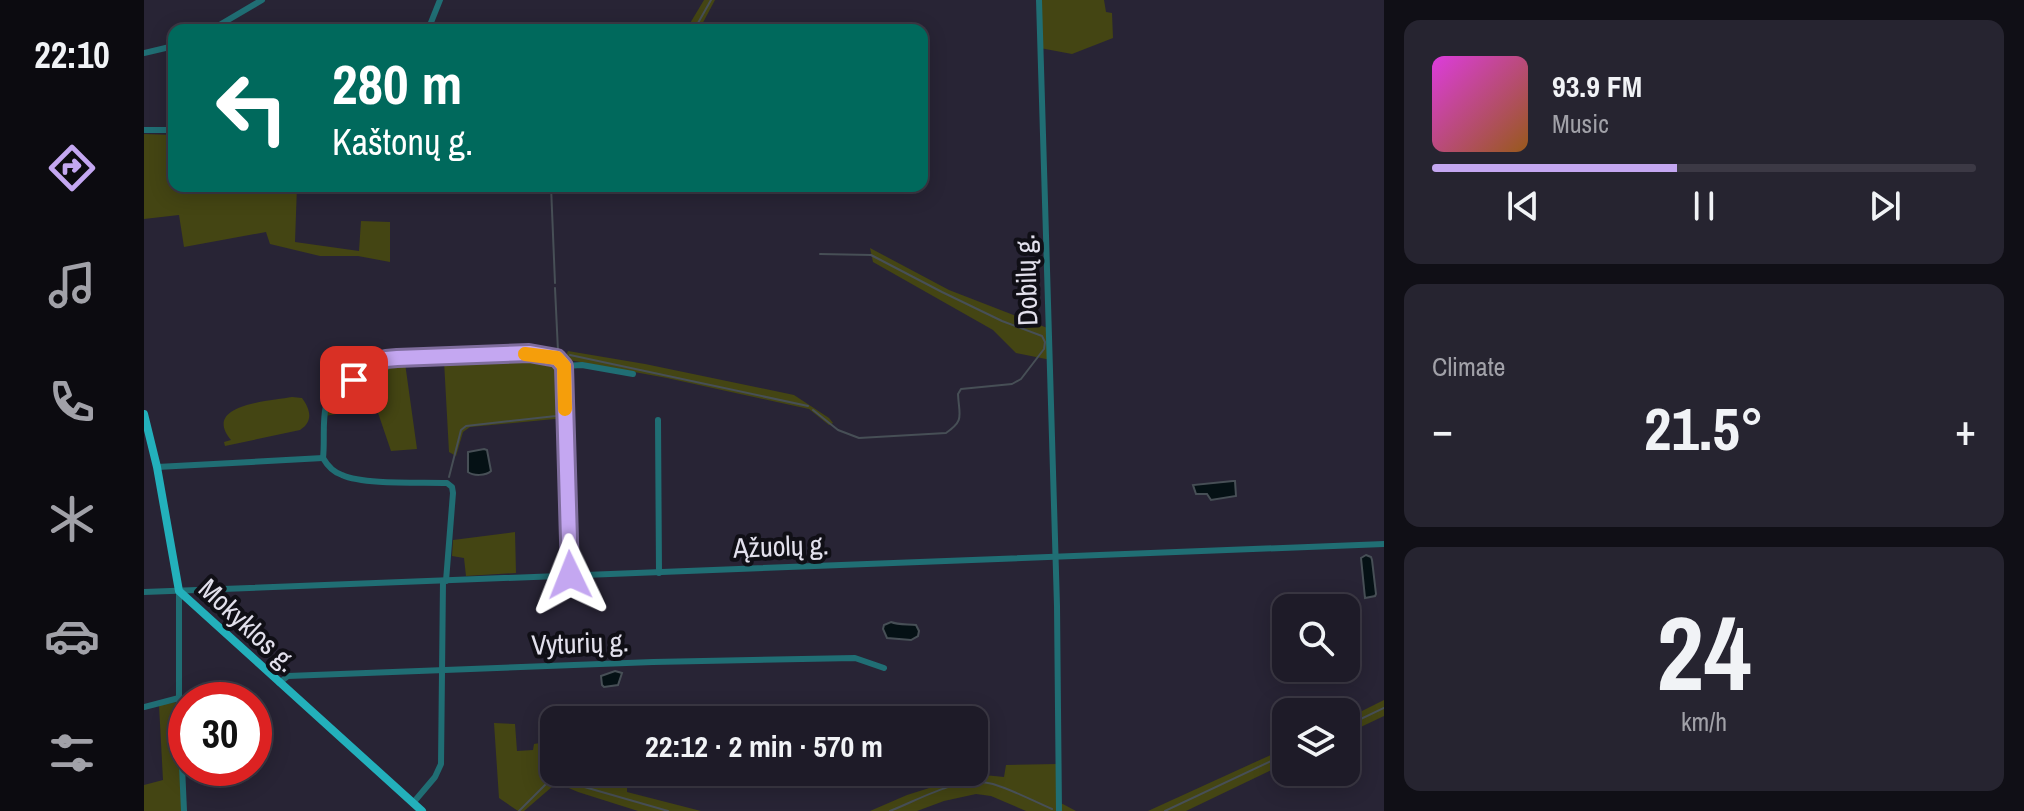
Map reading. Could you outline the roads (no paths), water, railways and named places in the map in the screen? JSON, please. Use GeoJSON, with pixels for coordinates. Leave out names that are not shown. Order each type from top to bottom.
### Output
{"type":"FeatureCollection","features":[{"type":"Feature","properties":{"kind":"main road","name":"Mokyklos g."},"geometry":{"type":"LineString","coordinates":[[144,414],[157,467],[179,591],[417,808]]}},
{"type":"Feature","properties":{"kind":"street"},"geometry":{"type":"LineString","coordinates":[[221,24],[262,0]]}},
{"type":"Feature","properties":{"kind":"street"},"geometry":{"type":"LineString","coordinates":[[430,24],[440,0]]}},
{"type":"Feature","properties":{"kind":"street","name":"Dobilų g."},"geometry":{"type":"LineString","coordinates":[[1039,0],[1058,644],[1059,811]]}},
{"type":"Feature","properties":{"kind":"street"},"geometry":{"type":"LineString","coordinates":[[144,53],[168,47]]}},
{"type":"Feature","properties":{"kind":"street"},"geometry":{"type":"LineString","coordinates":[[144,130],[168,130]]}},
{"type":"Feature","properties":{"kind":"street"},"geometry":{"type":"LineString","coordinates":[[323,458],[325,416],[330,399],[386,359],[529,353],[557,358],[564,366],[570,575]]}},
{"type":"Feature","properties":{"kind":"street"},"geometry":{"type":"LineString","coordinates":[[564,366],[582,365],[633,374]]}},
{"type":"Feature","properties":{"kind":"street"},"geometry":{"type":"LineString","coordinates":[[658,420],[659,573]]}},
{"type":"Feature","properties":{"kind":"street"},"geometry":{"type":"LineString","coordinates":[[157,467],[323,458]]}},
{"type":"Feature","properties":{"kind":"street"},"geometry":{"type":"LineString","coordinates":[[323,458],[335,471],[349,478],[447,483],[452,487],[444,581],[441,764],[417,808]]}},
{"type":"Feature","properties":{"kind":"street","name":"Ąžuolų g."},"geometry":{"type":"LineString","coordinates":[[144,592],[1384,544]]}},
{"type":"Feature","properties":{"kind":"street"},"geometry":{"type":"LineString","coordinates":[[179,591],[179,682]]}},
{"type":"Feature","properties":{"kind":"street","name":"Vyturių g."},"geometry":{"type":"LineString","coordinates":[[279,683],[288,676],[653,662],[855,658],[884,668]]}},
{"type":"Feature","properties":{"kind":"street"},"geometry":{"type":"LineString","coordinates":[[144,707],[168,701]]}},
{"type":"Feature","properties":{"kind":"street"},"geometry":{"type":"LineString","coordinates":[[183,786],[184,811]]}},
{"type":"Feature","properties":{"kind":"waterway"},"geometry":{"type":"LineString","coordinates":[[697,24],[711,0]]}},
{"type":"Feature","properties":{"kind":"waterway"},"geometry":{"type":"LineString","coordinates":[[551,192],[555,283]]}},
{"type":"Feature","properties":{"kind":"waterway"},"geometry":{"type":"LineString","coordinates":[[813,410],[838,430],[859,438],[946,433],[958,421],[958,394],[961,389],[1012,384],[1021,379],[1044,349],[1045,342],[1042,336],[1002,321],[871,255],[820,254]]}},
{"type":"Feature","properties":{"kind":"waterway"},"geometry":{"type":"LineString","coordinates":[[555,288],[558,351]]}},
{"type":"Feature","properties":{"kind":"waterway"},"geometry":{"type":"LineString","coordinates":[[570,355],[808,406]]}},
{"type":"Feature","properties":{"kind":"waterway"},"geometry":{"type":"LineString","coordinates":[[449,477],[461,430],[466,426],[556,416],[560,413],[558,364]]}},
{"type":"Feature","properties":{"kind":"waterway"},"geometry":{"type":"LineString","coordinates":[[1360,719],[1384,708]]}},
{"type":"Feature","properties":{"kind":"waterway"},"geometry":{"type":"LineString","coordinates":[[1165,811],[1272,761]]}},
{"type":"Feature","properties":{"kind":"waterway"},"geometry":{"type":"LineString","coordinates":[[519,811],[546,784],[560,780],[668,811]]}},
{"type":"Feature","properties":{"kind":"waterway"},"geometry":{"type":"LineString","coordinates":[[890,811],[954,785],[980,782],[1000,786],[1052,809]]}}]}
